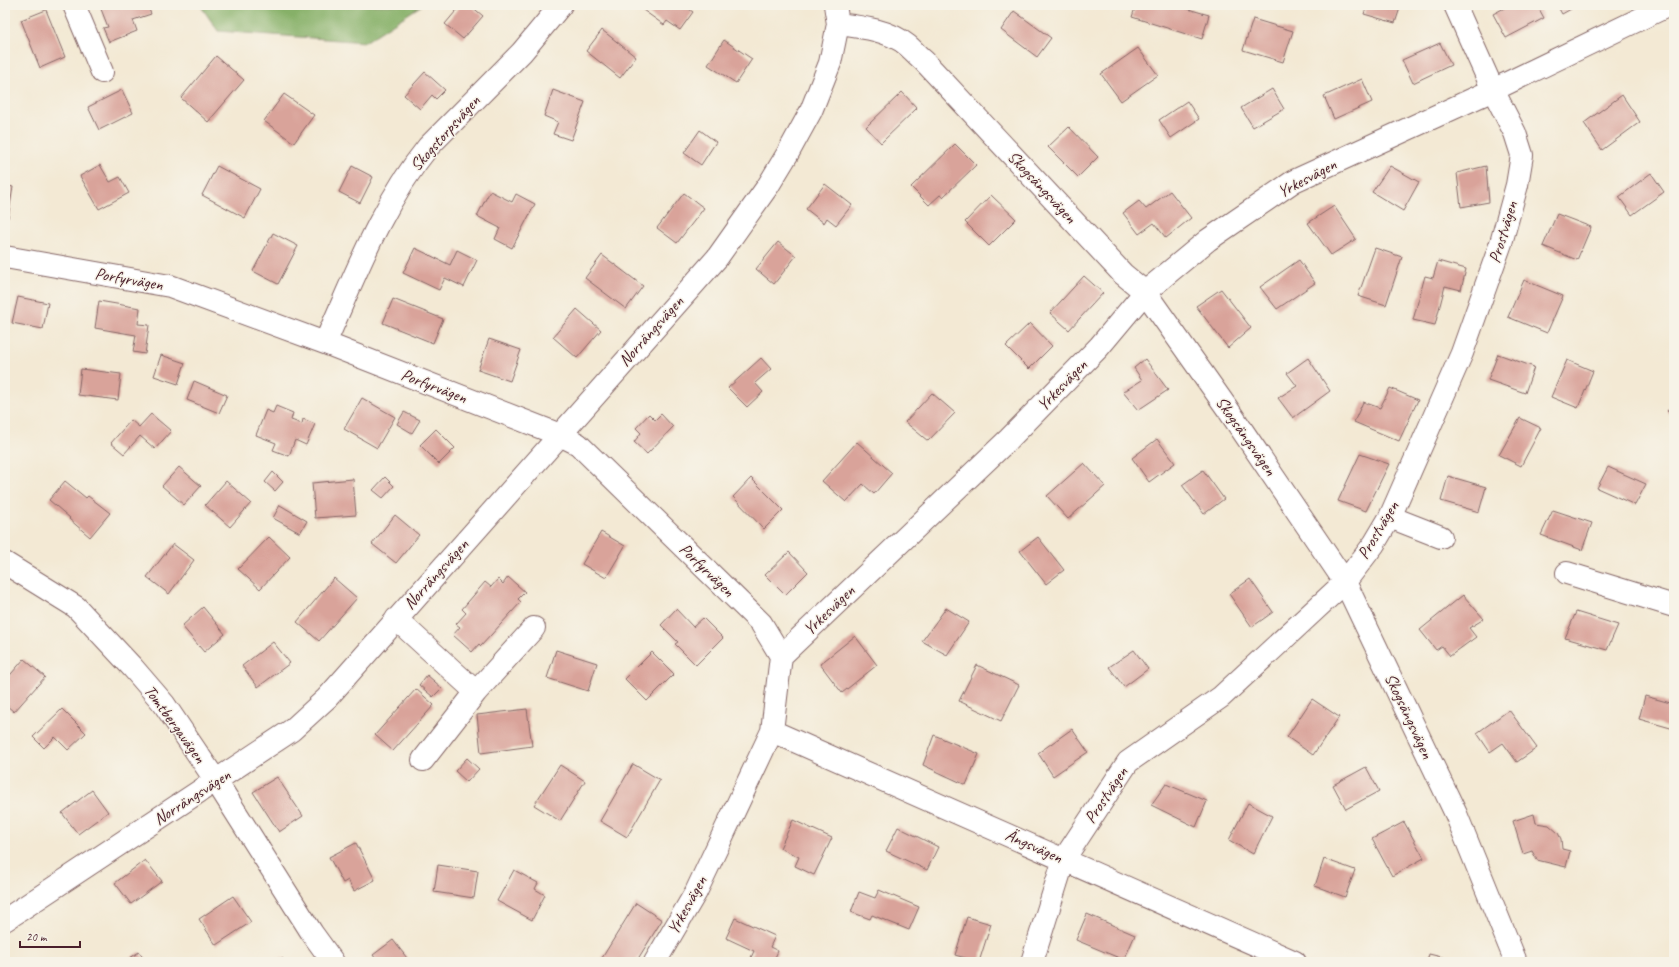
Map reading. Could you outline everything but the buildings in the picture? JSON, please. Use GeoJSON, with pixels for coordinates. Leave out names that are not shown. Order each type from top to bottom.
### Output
{"type":"FeatureCollection","features":[{"type":"Feature","properties":{"kind":"street"},"geometry":{"type":"LineString","coordinates":[[74,5],[102,72]]}},
{"type":"Feature","properties":{"kind":"street","name":"Skogstorpsvägen"},"geometry":{"type":"LineString","coordinates":[[325,343],[382,215],[416,162],[428,147],[522,52],[561,5]]}},
{"type":"Feature","properties":{"kind":"street","name":"Prostvägen"},"geometry":{"type":"LineString","coordinates":[[1032,962],[1064,859],[1128,762],[1221,697],[1345,582],[1374,544],[1390,517],[1462,353],[1501,243],[1518,184],[1522,155],[1515,133],[1493,90],[1455,5]]}},
{"type":"Feature","properties":{"kind":"street","name":"Yrkesvägen"},"geometry":{"type":"LineString","coordinates":[[655,962],[696,892],[772,731],[781,656],[1009,439],[1099,347],[1144,292],[1208,240],[1294,182],[1493,90],[1669,5]]}},
{"type":"Feature","properties":{"kind":"street","name":"Skogsängsvägen"},"geometry":{"type":"LineString","coordinates":[[836,15],[906,44],[929,66],[1122,274],[1144,292],[1236,421],[1345,582],[1456,814],[1516,962]]}},
{"type":"Feature","properties":{"kind":"street","name":"Norrängsvägen"},"geometry":{"type":"LineString","coordinates":[[5,920],[292,730],[310,715],[717,258],[768,186],[792,146],[822,86],[830,63],[836,15]]}},
{"type":"Feature","properties":{"kind":"street","name":"Porfyrvägen"},"geometry":{"type":"LineString","coordinates":[[5,257],[170,286],[325,343],[560,435],[578,444],[762,623],[781,656]]}},
{"type":"Feature","properties":{"kind":"street"},"geometry":{"type":"LineString","coordinates":[[1390,517],[1441,537]]}},
{"type":"Feature","properties":{"kind":"street","name":"Tomtbergavägen"},"geometry":{"type":"LineString","coordinates":[[5,563],[76,607],[133,668],[164,704],[216,781],[332,962]]}},
{"type":"Feature","properties":{"kind":"street"},"geometry":{"type":"LineString","coordinates":[[1567,573],[1674,606]]}},
{"type":"Feature","properties":{"kind":"street","name":"Norrängsvägen"},"geometry":{"type":"LineString","coordinates":[[396,620],[476,692]]}},
{"type":"Feature","properties":{"kind":"street"},"geometry":{"type":"LineString","coordinates":[[423,760],[476,692],[534,628]]}},
{"type":"Feature","properties":{"kind":"street","name":"Ängsvägen"},"geometry":{"type":"LineString","coordinates":[[772,731],[1295,962]]}},
{"type":"Feature","properties":{"kind":"green space"},"geometry":{"type":"Polygon","coordinates":[[[200,5],[422,5],[365,42],[218,31],[200,5]]]}}]}
